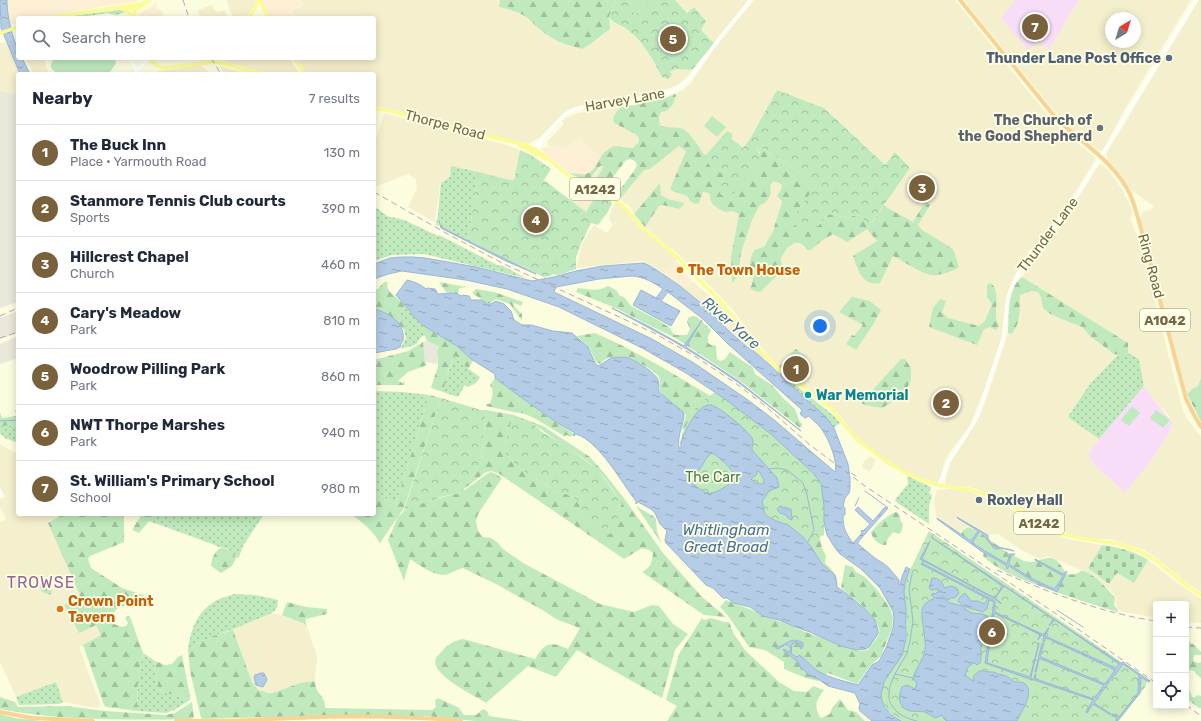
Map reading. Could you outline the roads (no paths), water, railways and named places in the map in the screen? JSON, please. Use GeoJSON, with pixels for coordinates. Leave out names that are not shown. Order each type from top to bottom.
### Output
{"type":"FeatureCollection","features":[{"type":"Feature","properties":{"kind":"highway","name":"A1042"},"geometry":{"type":"LineString","coordinates":[[960,0],[1055,117],[1101,157]]}},
{"type":"Feature","properties":{"kind":"highway","name":"Ring Road"},"geometry":{"type":"LineString","coordinates":[[1101,157],[1121,179],[1135,208],[1184,392],[1191,410],[1201,427]]}},
{"type":"Feature","properties":{"kind":"highway"},"geometry":{"type":"LineString","coordinates":[[0,712],[32,718],[93,721]]}},
{"type":"Feature","properties":{"kind":"highway"},"geometry":{"type":"LineString","coordinates":[[176,721],[234,721],[375,716],[461,721]]}},
{"type":"Feature","properties":{"kind":"main road"},"geometry":{"type":"LineString","coordinates":[[60,16],[114,8],[134,6],[139,8],[150,0]]}},
{"type":"Feature","properties":{"kind":"main road"},"geometry":{"type":"LineString","coordinates":[[259,0],[267,16]]}},
{"type":"Feature","properties":{"kind":"main road"},"geometry":{"type":"LineString","coordinates":[[250,16],[259,0]]}},
{"type":"Feature","properties":{"kind":"main road"},"geometry":{"type":"LineString","coordinates":[[122,9],[134,6]]}},
{"type":"Feature","properties":{"kind":"main road"},"geometry":{"type":"LineString","coordinates":[[134,6],[134,16]]}},
{"type":"Feature","properties":{"kind":"main road"},"geometry":{"type":"LineString","coordinates":[[254,10],[259,6],[264,9]]}},
{"type":"Feature","properties":{"kind":"main road"},"geometry":{"type":"LineString","coordinates":[[114,8],[129,12],[132,16]]}},
{"type":"Feature","properties":{"kind":"main road"},"geometry":{"type":"LineString","coordinates":[[1,32],[16,28]]}},
{"type":"Feature","properties":{"kind":"main road"},"geometry":{"type":"LineString","coordinates":[[150,60],[156,66],[163,68],[219,60],[226,64],[256,72]]}},
{"type":"Feature","properties":{"kind":"main road"},"geometry":{"type":"LineString","coordinates":[[295,60],[304,72]]}},
{"type":"Feature","properties":{"kind":"main road","name":"Thorpe Road"},"geometry":{"type":"LineString","coordinates":[[376,108],[515,143],[534,151]]}},
{"type":"Feature","properties":{"kind":"main road","name":"A1242"},"geometry":{"type":"LineString","coordinates":[[534,151],[569,176],[607,194],[624,207],[641,227],[675,255],[722,303],[759,349],[778,369],[832,409],[856,439],[880,457],[897,468],[924,481],[939,485],[963,488],[993,497],[1012,505],[1060,534],[1119,544],[1139,551],[1155,560],[1201,595]]}},
{"type":"Feature","properties":{"kind":"street","name":"Harvey Lane"},"geometry":{"type":"LineString","coordinates":[[534,151],[538,142],[542,141],[564,115],[575,109],[632,102],[668,93],[680,87],[691,76],[751,0]]}},
{"type":"Feature","properties":{"kind":"street","name":"Thunder Lane"},"geometry":{"type":"LineString","coordinates":[[939,485],[949,461],[974,423],[979,412],[1003,340],[1008,299],[1015,279],[1033,253],[1037,251],[1067,212],[1196,0]]}},
{"type":"Feature","properties":{"kind":"street"},"geometry":{"type":"LineString","coordinates":[[132,60],[136,71],[146,60]]}},
{"type":"Feature","properties":{"kind":"street"},"geometry":{"type":"LineString","coordinates":[[0,491],[0,496]]}},
{"type":"Feature","properties":{"kind":"water"},"geometry":{"type":"Polygon","coordinates":[[[0,0],[7,0],[9,20],[16,44],[16,60],[23,60],[29,72],[19,72],[1,28],[0,0]]]}},
{"type":"Feature","properties":{"kind":"water"},"geometry":{"type":"Polygon","coordinates":[[[439,221],[441,227],[536,274],[506,261],[441,228],[439,221]]]}},
{"type":"Feature","properties":{"kind":"water"},"geometry":{"type":"Polygon","coordinates":[[[390,258],[425,258],[476,267],[532,281],[603,266],[644,263],[680,286],[702,304],[730,332],[748,348],[750,347],[826,417],[834,428],[848,464],[850,489],[843,506],[845,508],[845,515],[843,515],[843,519],[845,530],[853,543],[862,533],[861,531],[863,531],[870,524],[855,510],[858,507],[873,521],[885,507],[888,508],[858,542],[858,544],[889,568],[899,580],[899,585],[906,567],[910,569],[905,582],[904,592],[906,609],[906,639],[902,655],[884,682],[881,695],[886,709],[891,715],[901,721],[872,721],[860,711],[860,704],[855,693],[828,686],[818,679],[810,676],[801,669],[799,663],[783,650],[784,649],[790,652],[791,648],[786,644],[778,649],[775,647],[794,640],[803,643],[801,649],[801,645],[796,642],[792,644],[791,653],[793,655],[797,657],[799,655],[816,670],[826,675],[858,685],[872,665],[879,661],[886,648],[893,628],[894,618],[893,611],[880,588],[861,569],[840,554],[827,535],[824,522],[824,506],[821,484],[814,474],[772,435],[725,399],[686,373],[642,348],[559,307],[507,289],[466,280],[402,271],[376,278],[376,263],[390,258]],[[632,276],[599,279],[556,287],[554,292],[652,339],[694,363],[773,419],[835,472],[836,467],[832,449],[819,426],[809,416],[805,418],[800,414],[802,410],[727,343],[703,319],[668,292],[661,301],[680,311],[671,326],[633,305],[641,290],[656,298],[663,289],[640,277],[632,276]]]}},
{"type":"Feature","properties":{"kind":"water","name":"Whitlingham Great Broad"},"geometry":{"type":"Polygon","coordinates":[[[407,280],[417,283],[426,289],[435,289],[438,294],[453,293],[461,296],[469,296],[471,300],[482,300],[489,305],[496,301],[504,304],[511,311],[514,320],[522,325],[531,325],[553,331],[572,333],[588,347],[595,363],[598,366],[612,357],[626,357],[635,361],[645,367],[656,377],[659,382],[659,392],[683,412],[684,415],[679,439],[679,448],[681,448],[681,441],[689,425],[699,410],[708,405],[712,405],[724,412],[749,434],[753,441],[752,450],[777,478],[779,487],[769,491],[762,501],[765,514],[781,523],[787,524],[803,537],[822,564],[835,575],[837,587],[866,610],[875,620],[878,634],[869,647],[866,649],[856,650],[841,646],[779,620],[763,616],[750,607],[734,603],[727,598],[723,598],[713,588],[706,585],[666,543],[665,540],[667,531],[660,524],[655,513],[638,502],[636,504],[636,501],[609,463],[593,445],[585,438],[576,434],[574,436],[573,435],[575,433],[556,422],[503,384],[495,378],[495,374],[471,359],[457,346],[424,326],[411,314],[411,312],[396,295],[407,280]],[[712,453],[690,479],[695,486],[709,493],[716,492],[725,487],[734,477],[731,469],[712,453]],[[757,471],[757,474],[751,479],[758,484],[762,484],[764,483],[764,480],[759,471],[757,471]]]}},
{"type":"Feature","properties":{"kind":"water"},"geometry":{"type":"Polygon","coordinates":[[[612,308],[684,346],[702,320],[686,347],[737,380],[801,431],[739,383],[708,362],[612,308]]]}},
{"type":"Feature","properties":{"kind":"water"},"geometry":{"type":"Polygon","coordinates":[[[376,310],[391,316],[402,329],[403,341],[400,347],[376,353],[376,310]]]}},
{"type":"Feature","properties":{"kind":"water"},"geometry":{"type":"Polygon","coordinates":[[[780,506],[786,509],[791,509],[792,520],[786,515],[780,513],[777,509],[780,506]]]}},
{"type":"Feature","properties":{"kind":"water"},"geometry":{"type":"Polygon","coordinates":[[[957,517],[988,535],[988,540],[990,543],[1002,548],[996,549],[993,547],[980,531],[972,543],[1007,564],[1010,554],[1015,554],[1011,555],[1009,564],[1029,577],[1054,589],[1063,576],[1035,559],[1063,574],[1067,571],[1057,592],[1031,580],[1009,566],[1007,569],[1006,565],[981,551],[937,518],[971,541],[978,531],[957,517]]]}},
{"type":"Feature","properties":{"kind":"water"},"geometry":{"type":"Polygon","coordinates":[[[931,537],[1120,663],[1124,662],[1150,681],[1149,682],[1141,677],[1140,693],[1116,721],[1117,718],[1112,714],[1119,717],[1138,693],[1139,675],[1123,664],[1094,703],[1111,715],[1093,704],[1087,713],[1086,712],[1093,700],[1034,680],[1036,674],[1036,679],[1094,699],[1104,685],[1041,659],[1039,659],[1035,672],[1042,643],[1044,643],[1041,657],[1105,684],[1115,670],[1049,639],[1046,638],[1044,642],[1044,635],[1048,628],[1045,636],[1116,668],[1119,664],[1055,620],[1049,626],[1053,619],[1004,586],[995,598],[1001,604],[995,599],[920,559],[930,541],[922,559],[993,597],[997,595],[1002,586],[931,537]]]}},
{"type":"Feature","properties":{"kind":"water"},"geometry":{"type":"Polygon","coordinates":[[[922,563],[995,601],[995,612],[1042,634],[1038,640],[1040,634],[994,613],[987,663],[1030,677],[1039,643],[1031,677],[1032,680],[985,663],[994,602],[989,600],[987,609],[982,612],[963,606],[958,601],[965,593],[971,601],[978,601],[984,604],[988,599],[921,564],[922,563]]]}},
{"type":"Feature","properties":{"kind":"water"},"geometry":{"type":"Polygon","coordinates":[[[932,578],[939,580],[945,588],[950,586],[955,587],[959,593],[957,596],[950,598],[949,600],[943,597],[936,598],[944,599],[950,603],[962,606],[971,613],[983,614],[986,616],[986,621],[982,627],[984,637],[981,647],[980,663],[977,665],[975,663],[969,666],[966,676],[973,681],[975,680],[973,678],[975,674],[980,671],[994,672],[1007,676],[1013,681],[1025,684],[1029,692],[1028,697],[1017,721],[948,721],[945,720],[942,715],[935,718],[925,712],[910,711],[901,704],[900,694],[902,687],[907,685],[915,689],[917,683],[913,679],[915,672],[923,658],[925,650],[922,616],[923,607],[927,602],[935,598],[931,595],[933,593],[935,594],[937,592],[941,592],[937,589],[931,590],[929,588],[932,578]]]}},
{"type":"Feature","properties":{"kind":"water"},"geometry":{"type":"Polygon","coordinates":[[[264,673],[267,680],[263,687],[256,685],[254,678],[255,675],[264,673]]]}},
{"type":"Feature","properties":{"kind":"waterway"},"geometry":{"type":"LineString","coordinates":[[0,421],[16,420]]}},
{"type":"Feature","properties":{"kind":"waterway"},"geometry":{"type":"LineString","coordinates":[[769,469],[778,468],[787,470],[803,483],[814,530],[808,542]]}},
{"type":"Feature","properties":{"kind":"waterway"},"geometry":{"type":"LineString","coordinates":[[851,473],[856,476]]}},
{"type":"Feature","properties":{"kind":"waterway"},"geometry":{"type":"LineString","coordinates":[[865,491],[887,507]]}},
{"type":"Feature","properties":{"kind":"waterway"},"geometry":{"type":"LineString","coordinates":[[855,506],[859,498]]}},
{"type":"Feature","properties":{"kind":"waterway"},"geometry":{"type":"LineString","coordinates":[[895,674],[907,653],[910,641],[913,621],[909,589],[912,574]]}},
{"type":"Feature","properties":{"kind":"waterway"},"geometry":{"type":"LineString","coordinates":[[1057,610],[1083,627]]}},
{"type":"Feature","properties":{"kind":"waterway"},"geometry":{"type":"LineString","coordinates":[[1027,628],[1040,635]]}},
{"type":"Feature","properties":{"kind":"waterway"},"geometry":{"type":"LineString","coordinates":[[913,678],[895,674],[890,687],[889,698],[893,708],[897,712],[906,718],[917,721]]}},
{"type":"Feature","properties":{"kind":"railway"},"geometry":{"type":"LineString","coordinates":[[183,0],[188,16]]}},
{"type":"Feature","properties":{"kind":"railway"},"geometry":{"type":"LineString","coordinates":[[212,60],[220,72]]}},
{"type":"Feature","properties":{"kind":"railway"},"geometry":{"type":"LineString","coordinates":[[376,193],[504,264],[654,333],[696,357],[734,382],[763,404],[810,445],[865,486],[1043,605],[1153,681]]}},
{"type":"Feature","properties":{"kind":"railway"},"geometry":{"type":"LineString","coordinates":[[0,316],[16,309]]}},
{"type":"Feature","properties":{"kind":"railway"},"geometry":{"type":"LineString","coordinates":[[0,338],[16,333]]}},
{"type":"Feature","properties":{"kind":"railway"},"geometry":{"type":"LineString","coordinates":[[997,570],[1075,601],[1115,613],[1153,620]]}},
{"type":"Feature","properties":{"kind":"railway"},"geometry":{"type":"LineString","coordinates":[[1189,627],[1201,628]]}},
{"type":"Feature","properties":{"kind":"railway"},"geometry":{"type":"LineString","coordinates":[[1189,707],[1201,716]]}},
{"type":"Feature","properties":{"kind":"place","name":"St. William's Primary School"},"geometry":{"type":"Point","coordinates":[1035,27]}},
{"type":"Feature","properties":{"kind":"place","name":"Woodrow Pilling Park"},"geometry":{"type":"Point","coordinates":[673,39]}},
{"type":"Feature","properties":{"kind":"place","name":"Thunder Lane Post Office"},"geometry":{"type":"Point","coordinates":[1169,58]}},
{"type":"Feature","properties":{"kind":"place","name":"The Church of the Good Shepherd"},"geometry":{"type":"Point","coordinates":[1100,128]}},
{"type":"Feature","properties":{"kind":"place","name":"Hillcrest Chapel"},"geometry":{"type":"Point","coordinates":[922,188]}},
{"type":"Feature","properties":{"kind":"place","name":"Cary's Meadow"},"geometry":{"type":"Point","coordinates":[536,220]}},
{"type":"Feature","properties":{"kind":"place","name":"The Town House"},"geometry":{"type":"Point","coordinates":[680,270]}},
{"type":"Feature","properties":{"kind":"place","name":"The Buck Inn"},"geometry":{"type":"Point","coordinates":[796,369]}},
{"type":"Feature","properties":{"kind":"place","name":"War Memorial"},"geometry":{"type":"Point","coordinates":[808,395]}},
{"type":"Feature","properties":{"kind":"place","name":"Stanmore Tennis Club courts"},"geometry":{"type":"Point","coordinates":[946,403]}},
{"type":"Feature","properties":{"kind":"place","name":"Roxley Hall"},"geometry":{"type":"Point","coordinates":[979,500]}},
{"type":"Feature","properties":{"kind":"place","name":"Crown Point Tavern"},"geometry":{"type":"Point","coordinates":[60,609]}},
{"type":"Feature","properties":{"kind":"place","name":"NWT Thorpe Marshes"},"geometry":{"type":"Point","coordinates":[992,632]}},
{"type":"Feature","properties":{"kind":"district","name":"TROWSE"},"geometry":{"type":"Point","coordinates":[41,582]}},
{"type":"Feature","properties":{"kind":"water label","name":"River Yare"},"geometry":{"type":"Point","coordinates":[731,323]}},
{"type":"Feature","properties":{"kind":"park label","name":"The Carr"},"geometry":{"type":"Point","coordinates":[713,477]}}]}
